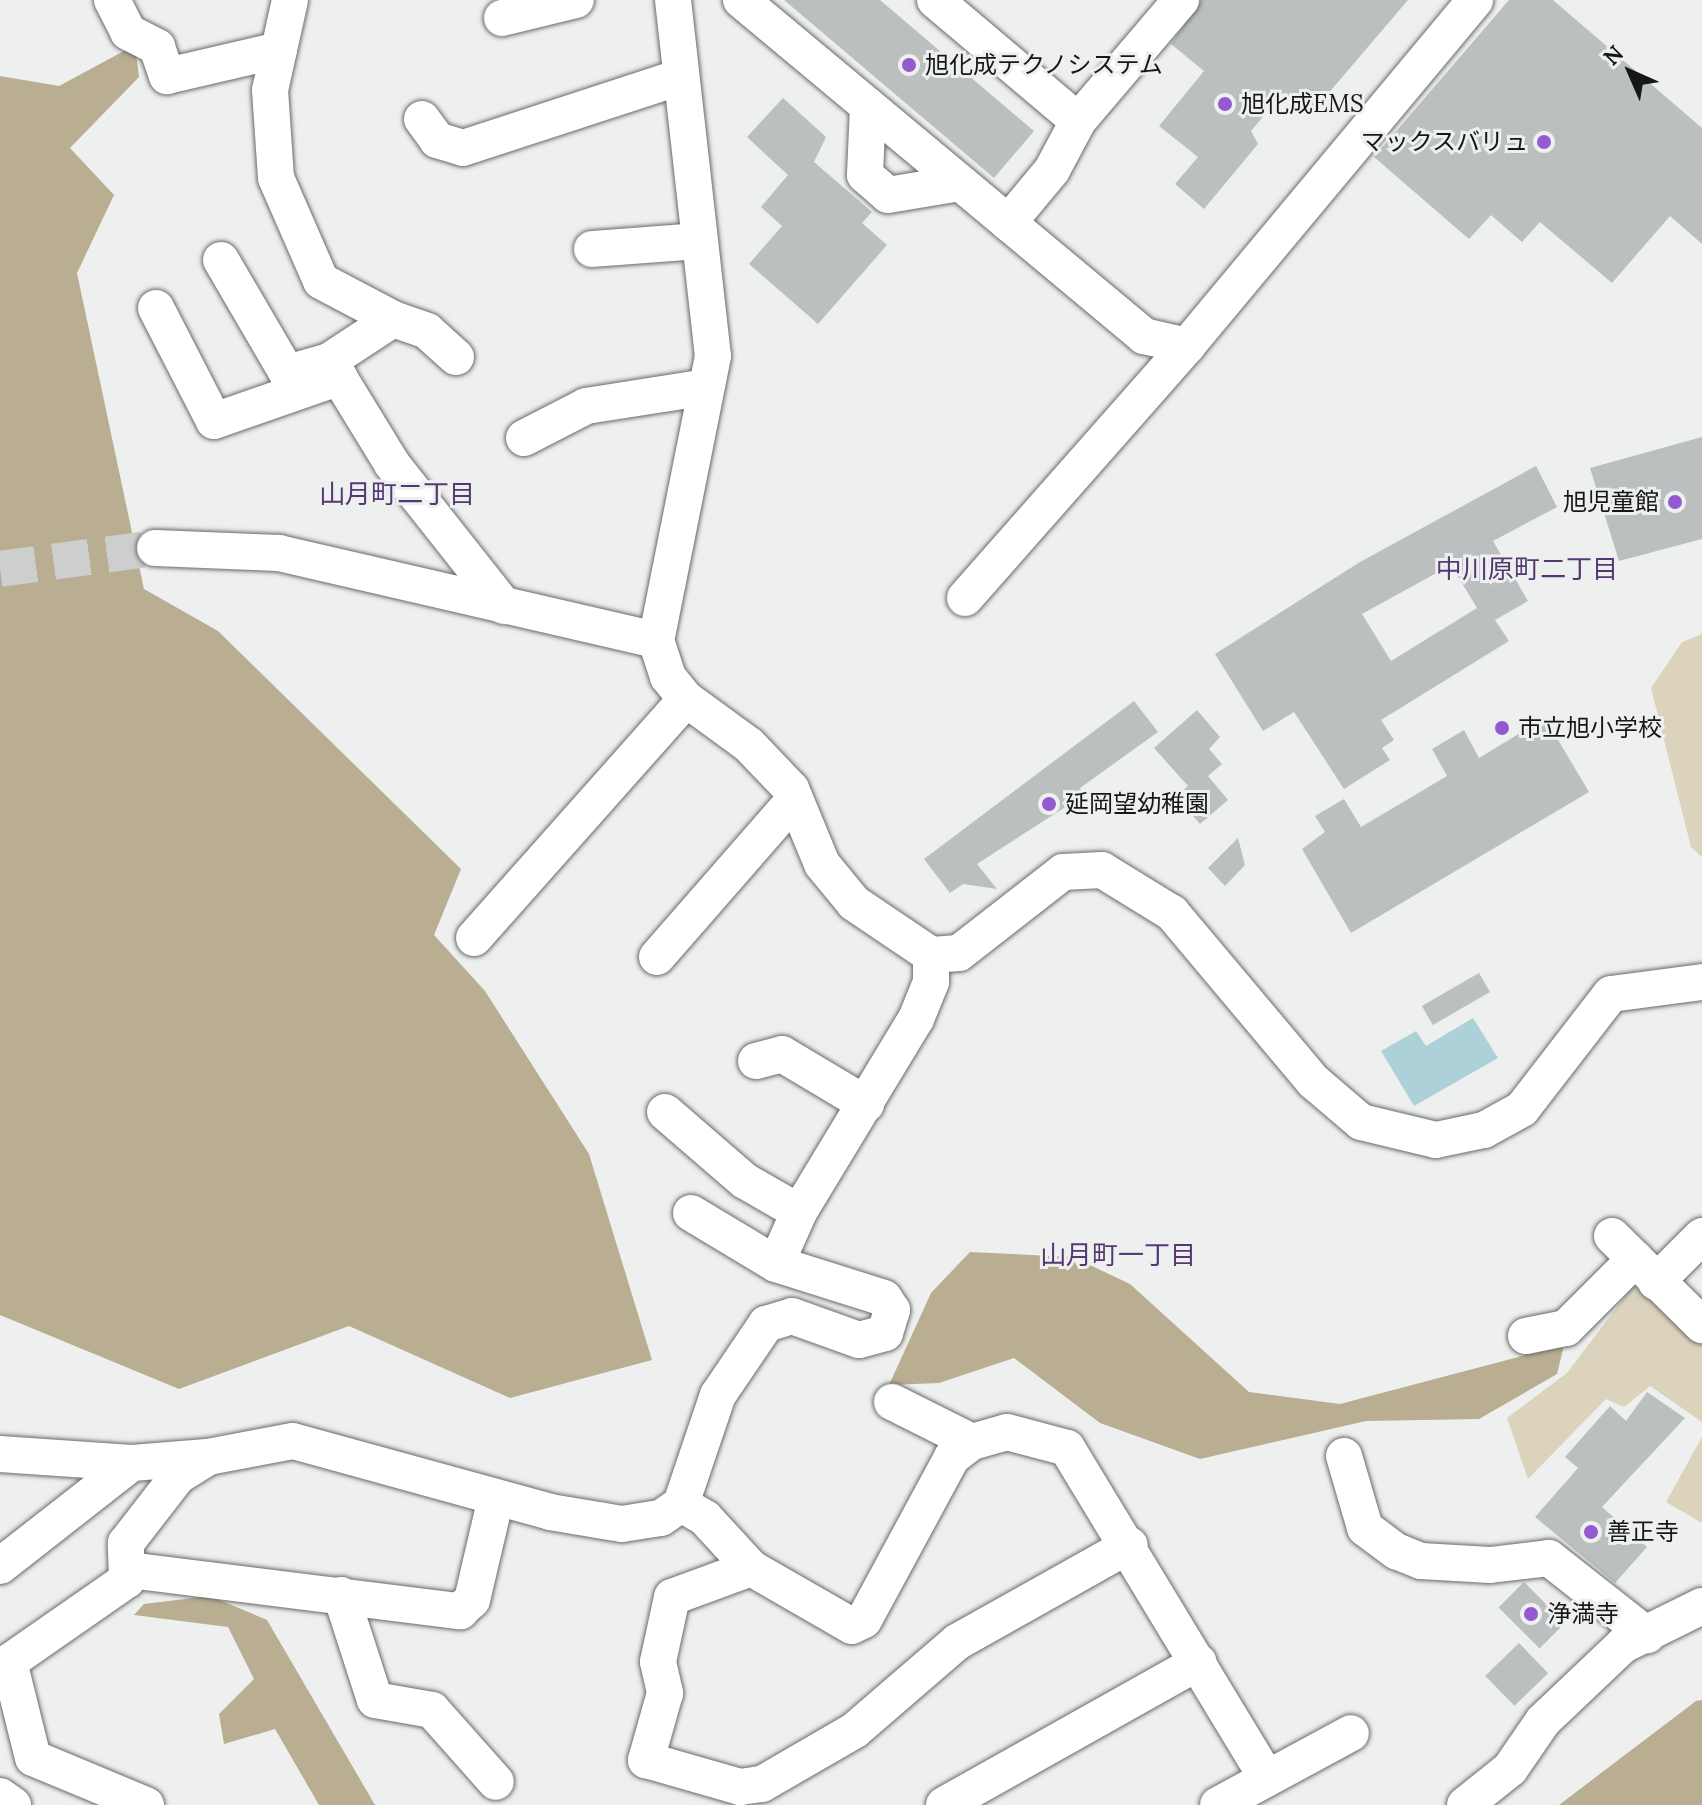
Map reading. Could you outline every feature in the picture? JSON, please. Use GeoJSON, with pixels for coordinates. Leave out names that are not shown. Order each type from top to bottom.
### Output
{"type":"FeatureCollection","features":[{"type":"Feature","properties":{"kind":"street"},"geometry":{"type":"LineString","coordinates":[[112,0],[128,32],[157,47],[167,76],[279,50]]}},
{"type":"Feature","properties":{"kind":"street"},"geometry":{"type":"LineString","coordinates":[[290,0],[270,90],[276,178],[303,251],[321,281],[346,300],[427,331],[456,357]]}},
{"type":"Feature","properties":{"kind":"street"},"geometry":{"type":"LineString","coordinates":[[502,18],[576,0]]}},
{"type":"Feature","properties":{"kind":"street"},"geometry":{"type":"LineString","coordinates":[[673,0],[677,78],[713,356],[656,640],[668,677],[686,699],[749,745],[795,799],[822,864],[854,903],[931,955],[959,953],[988,935],[1063,872],[1102,870],[1172,913],[1313,1081],[1361,1122],[1436,1140],[1484,1130],[1522,1109],[1611,994],[1702,982]]}},
{"type":"Feature","properties":{"kind":"street"},"geometry":{"type":"LineString","coordinates":[[741,0],[1144,336],[1187,346]]}},
{"type":"Feature","properties":{"kind":"street"},"geometry":{"type":"LineString","coordinates":[[935,0],[1078,121]]}},
{"type":"Feature","properties":{"kind":"street"},"geometry":{"type":"LineString","coordinates":[[1008,223],[1052,170],[1078,121],[1181,0]]}},
{"type":"Feature","properties":{"kind":"street"},"geometry":{"type":"LineString","coordinates":[[965,598],[1187,346],[1475,0]]}},
{"type":"Feature","properties":{"kind":"street"},"geometry":{"type":"LineString","coordinates":[[422,119],[437,140],[463,148],[677,78]]}},
{"type":"Feature","properties":{"kind":"street"},"geometry":{"type":"LineString","coordinates":[[868,106],[865,175],[888,195],[960,183]]}},
{"type":"Feature","properties":{"kind":"street"},"geometry":{"type":"LineString","coordinates":[[592,249],[698,241]]}},
{"type":"Feature","properties":{"kind":"street"},"geometry":{"type":"LineString","coordinates":[[221,260],[287,373],[334,369]]}},
{"type":"Feature","properties":{"kind":"street"},"geometry":{"type":"LineString","coordinates":[[156,308],[214,421],[334,369],[393,319]]}},
{"type":"Feature","properties":{"kind":"street"},"geometry":{"type":"LineString","coordinates":[[334,369],[392,464],[504,606]]}},
{"type":"Feature","properties":{"kind":"street"},"geometry":{"type":"LineString","coordinates":[[524,438],[586,406],[707,387]]}},
{"type":"Feature","properties":{"kind":"street"},"geometry":{"type":"LineString","coordinates":[[155,548],[279,553],[656,640]]}},
{"type":"Feature","properties":{"kind":"street"},"geometry":{"type":"LineString","coordinates":[[474,938],[686,699]]}},
{"type":"Feature","properties":{"kind":"street"},"geometry":{"type":"LineString","coordinates":[[657,957],[795,799]]}},
{"type":"Feature","properties":{"kind":"street"},"geometry":{"type":"LineString","coordinates":[[776,1264],[799,1212],[916,1019],[931,982],[931,955]]}},
{"type":"Feature","properties":{"kind":"street"},"geometry":{"type":"LineString","coordinates":[[756,1061],[782,1054],[866,1104]]}},
{"type":"Feature","properties":{"kind":"street"},"geometry":{"type":"LineString","coordinates":[[665,1112],[745,1181],[799,1212]]}},
{"type":"Feature","properties":{"kind":"street"},"geometry":{"type":"LineString","coordinates":[[0,1454],[132,1463],[208,1457],[293,1441],[496,1498],[622,1524],[661,1518],[681,1504],[718,1395],[766,1324],[792,1316],[873,1341],[891,1323],[884,1298],[776,1264],[691,1213]]}},
{"type":"Feature","properties":{"kind":"street"},"geometry":{"type":"LineString","coordinates":[[1526,1336],[1566,1328],[1634,1259],[1702,1236]]}},
{"type":"Feature","properties":{"kind":"street"},"geometry":{"type":"LineString","coordinates":[[1634,1259],[1702,1325]]}},
{"type":"Feature","properties":{"kind":"street"},"geometry":{"type":"LineString","coordinates":[[892,1402],[972,1442]]}},
{"type":"Feature","properties":{"kind":"street"},"geometry":{"type":"LineString","coordinates":[[681,1504],[705,1518],[751,1568],[852,1626],[864,1620],[937,1478],[972,1442],[1007,1432],[1067,1448],[1130,1545],[1267,1778]]}},
{"type":"Feature","properties":{"kind":"street"},"geometry":{"type":"LineString","coordinates":[[1344,1456],[1363,1520],[1396,1551],[1421,1561],[1490,1565],[1549,1558],[1647,1635]]}},
{"type":"Feature","properties":{"kind":"street"},"geometry":{"type":"LineString","coordinates":[[146,1805],[33,1758],[9,1662],[127,1580],[126,1543],[142,1518],[178,1476],[208,1457]]}},
{"type":"Feature","properties":{"kind":"street"},"geometry":{"type":"LineString","coordinates":[[0,1566],[132,1463]]}},
{"type":"Feature","properties":{"kind":"street"},"geometry":{"type":"LineString","coordinates":[[1363,1520],[1372,1482]]}},
{"type":"Feature","properties":{"kind":"street"},"geometry":{"type":"LineString","coordinates":[[129,1570],[460,1611],[472,1600],[496,1498]]}},
{"type":"Feature","properties":{"kind":"street"},"geometry":{"type":"LineString","coordinates":[[751,1568],[672,1597],[658,1662],[665,1693],[646,1760],[740,1787],[757,1795],[855,1730],[957,1642],[1130,1545]]}},
{"type":"Feature","properties":{"kind":"street"},"geometry":{"type":"LineString","coordinates":[[341,1595],[375,1700],[432,1710],[496,1782]]}},
{"type":"Feature","properties":{"kind":"street"},"geometry":{"type":"LineString","coordinates":[[1465,1805],[1510,1769],[1543,1721],[1623,1645],[1702,1606]]}},
{"type":"Feature","properties":{"kind":"street"},"geometry":{"type":"LineString","coordinates":[[944,1805],[1199,1662]]}},
{"type":"Feature","properties":{"kind":"street"},"geometry":{"type":"LineString","coordinates":[[1218,1805],[1351,1733]]}},
{"type":"Feature","properties":{"kind":"street"},"geometry":{"type":"LineString","coordinates":[[0,1796],[13,1805]]}},
{"type":"Feature","properties":{"kind":"shaded area"},"geometry":{"type":"Polygon","coordinates":[[[135,45],[139,77],[70,148],[114,195],[77,273],[144,589],[218,631],[461,869],[434,935],[485,991],[589,1154],[652,1360],[510,1398],[349,1326],[179,1389],[0,1315],[0,76],[59,86],[135,45]]]}},
{"type":"Feature","properties":{"kind":"shaded area"},"geometry":{"type":"Polygon","coordinates":[[[1702,634],[1702,857],[1691,847],[1651,688],[1682,642],[1702,634]]]}},
{"type":"Feature","properties":{"kind":"shaded area"},"geometry":{"type":"Polygon","coordinates":[[[970,1252],[1073,1257],[1130,1284],[1249,1392],[1340,1404],[1564,1345],[1557,1374],[1479,1419],[1366,1421],[1200,1459],[1100,1423],[1014,1358],[939,1383],[889,1385],[931,1293],[970,1252]]]}},
{"type":"Feature","properties":{"kind":"shaded area"},"geometry":{"type":"Polygon","coordinates":[[[1633,1286],[1702,1345],[1702,1422],[1650,1386],[1624,1407],[1606,1399],[1528,1479],[1507,1418],[1567,1373],[1633,1286]]]}},
{"type":"Feature","properties":{"kind":"shaded area"},"geometry":{"type":"Polygon","coordinates":[[[1702,1437],[1702,1523],[1666,1502],[1702,1437]]]}},
{"type":"Feature","properties":{"kind":"shaded area"},"geometry":{"type":"Polygon","coordinates":[[[210,1596],[267,1620],[375,1805],[319,1805],[275,1729],[224,1744],[219,1714],[254,1679],[228,1627],[134,1615],[144,1604],[210,1596]]]}},
{"type":"Feature","properties":{"kind":"shaded area"},"geometry":{"type":"Polygon","coordinates":[[[1702,1700],[1702,1805],[1559,1805],[1696,1701],[1702,1700]]]}},
{"type":"Feature","properties":{"kind":"water"},"geometry":{"type":"Polygon","coordinates":[[[1473,1018],[1498,1058],[1414,1106],[1381,1051],[1416,1031],[1426,1046],[1473,1018]]]}},
{"type":"Feature","properties":{"kind":"building","name":"旭化成テクノシステム"},"geometry":{"type":"Polygon","coordinates":[[[784,0],[880,0],[1034,131],[994,178],[784,0]]]}},
{"type":"Feature","properties":{"kind":"building","name":"旭化成EMS"},"geometry":{"type":"Polygon","coordinates":[[[1201,0],[1408,0],[1309,116],[1283,93],[1251,131],[1258,144],[1204,209],[1175,184],[1198,157],[1159,126],[1204,71],[1171,44],[1201,0]]]}},
{"type":"Feature","properties":{"kind":"building","name":"マックスバリュ"},"geometry":{"type":"Polygon","coordinates":[[[1509,0],[1553,0],[1702,128],[1702,244],[1670,216],[1612,283],[1540,222],[1522,242],[1491,215],[1469,239],[1374,157],[1509,0]]]}},
{"type":"Feature","properties":{"kind":"building"},"geometry":{"type":"Polygon","coordinates":[[[783,98],[826,137],[814,162],[872,212],[862,223],[887,245],[818,324],[749,264],[782,226],[761,207],[788,175],[747,137],[783,98]]]}},
{"type":"Feature","properties":{"kind":"building"},"geometry":{"type":"Polygon","coordinates":[[[1702,437],[1702,539],[1619,561],[1590,468],[1702,437]]]}},
{"type":"Feature","properties":{"kind":"building"},"geometry":{"type":"Polygon","coordinates":[[[1536,466],[1557,507],[1493,541],[1528,601],[1495,620],[1509,641],[1381,720],[1394,740],[1382,748],[1390,760],[1344,789],[1294,712],[1263,731],[1215,654],[1360,562],[1536,466]],[[1451,565],[1362,614],[1391,661],[1477,608],[1451,565]]]}},
{"type":"Feature","properties":{"kind":"building"},"geometry":{"type":"Polygon","coordinates":[[[1134,701],[1158,732],[1080,788],[1084,795],[977,864],[997,889],[963,884],[950,893],[924,859],[1134,701]]]}},
{"type":"Feature","properties":{"kind":"building"},"geometry":{"type":"Polygon","coordinates":[[[1197,710],[1220,737],[1209,749],[1222,764],[1208,776],[1228,800],[1200,824],[1176,796],[1188,786],[1154,748],[1197,710]]]}},
{"type":"Feature","properties":{"kind":"building"},"geometry":{"type":"Polygon","coordinates":[[[1545,718],[1589,792],[1351,933],[1302,849],[1325,832],[1315,816],[1344,799],[1361,827],[1447,776],[1432,749],[1464,730],[1479,758],[1545,718]]]}},
{"type":"Feature","properties":{"kind":"building"},"geometry":{"type":"Polygon","coordinates":[[[1238,838],[1245,865],[1225,886],[1208,868],[1238,838]]]}},
{"type":"Feature","properties":{"kind":"building"},"geometry":{"type":"Polygon","coordinates":[[[1479,973],[1490,992],[1433,1025],[1422,1006],[1479,973]]]}},
{"type":"Feature","properties":{"kind":"building"},"geometry":{"type":"Polygon","coordinates":[[[1647,1392],[1685,1418],[1602,1507],[1647,1547],[1615,1583],[1535,1517],[1578,1468],[1565,1457],[1610,1406],[1626,1421],[1647,1392]]]}},
{"type":"Feature","properties":{"kind":"building","name":"浄満寺"},"geometry":{"type":"Polygon","coordinates":[[[1524,1582],[1565,1623],[1540,1648],[1499,1607],[1524,1582]]]}},
{"type":"Feature","properties":{"kind":"building","name":"浄満寺"},"geometry":{"type":"Polygon","coordinates":[[[1519,1643],[1548,1673],[1514,1706],[1485,1676],[1519,1643]]]}},
{"type":"Feature","properties":{"kind":"tunnel"},"geometry":{"type":"LineString","coordinates":[[0,569],[155,548]]}},
{"type":"Feature","properties":{"kind":"place","name":"旭化成テクノシステム"},"geometry":{"type":"Point","coordinates":[909,65]}},
{"type":"Feature","properties":{"kind":"place","name":"旭化成EMS"},"geometry":{"type":"Point","coordinates":[1225,104]}},
{"type":"Feature","properties":{"kind":"place","name":"マックスバリュ"},"geometry":{"type":"Point","coordinates":[1544,142]}},
{"type":"Feature","properties":{"kind":"place","name":"旭児童館"},"geometry":{"type":"Point","coordinates":[1675,502]}},
{"type":"Feature","properties":{"kind":"place","name":"市立旭小学校"},"geometry":{"type":"Point","coordinates":[1502,728]}},
{"type":"Feature","properties":{"kind":"place","name":"延岡望幼稚園"},"geometry":{"type":"Point","coordinates":[1049,804]}},
{"type":"Feature","properties":{"kind":"place","name":"善正寺"},"geometry":{"type":"Point","coordinates":[1591,1532]}},
{"type":"Feature","properties":{"kind":"place","name":"浄満寺"},"geometry":{"type":"Point","coordinates":[1531,1614]}},
{"type":"Feature","properties":{"kind":"district","name":"山月町二丁目"},"geometry":{"type":"Point","coordinates":[397,494]}},
{"type":"Feature","properties":{"kind":"district","name":"中川原町二丁目"},"geometry":{"type":"Point","coordinates":[1527,569]}},
{"type":"Feature","properties":{"kind":"district","name":"山月町一丁目"},"geometry":{"type":"Point","coordinates":[1118,1255]}}]}
